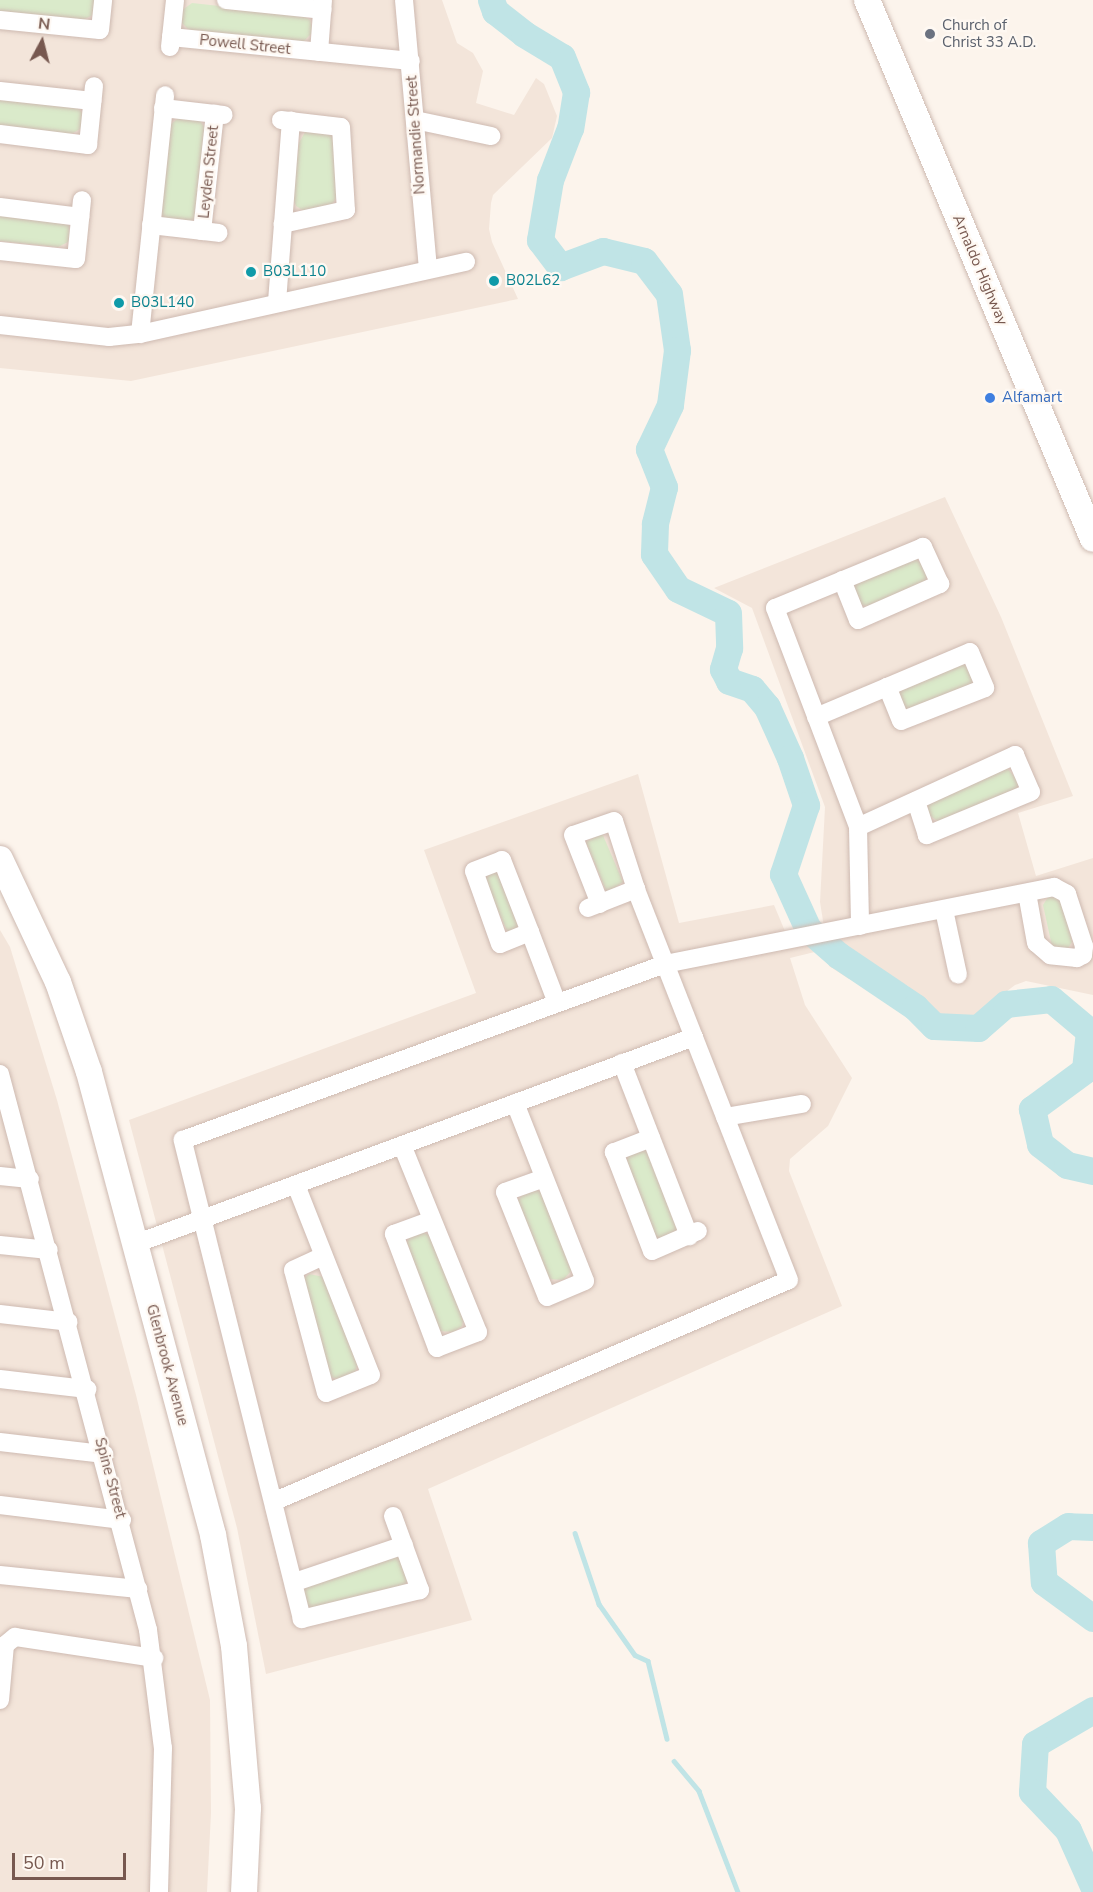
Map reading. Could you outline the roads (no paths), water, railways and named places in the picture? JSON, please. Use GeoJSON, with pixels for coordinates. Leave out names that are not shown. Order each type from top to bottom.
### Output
{"type":"FeatureCollection","features":[{"type":"Feature","properties":{"kind":"street"},"geometry":{"type":"LineString","coordinates":[[0,20],[100,30],[103,0]]}},
{"type":"Feature","properties":{"kind":"street","name":"Powell Street"},"geometry":{"type":"LineString","coordinates":[[175,0],[170,42],[411,61]]}},
{"type":"Feature","properties":{"kind":"street"},"geometry":{"type":"LineString","coordinates":[[226,0],[323,5],[319,52]]}},
{"type":"Feature","properties":{"kind":"street","name":"Normandie Street"},"geometry":{"type":"LineString","coordinates":[[404,0],[428,269]]}},
{"type":"Feature","properties":{"kind":"street","name":"Arnaldo Highway"},"geometry":{"type":"LineString","coordinates":[[867,0],[1093,538]]}},
{"type":"Feature","properties":{"kind":"street"},"geometry":{"type":"LineString","coordinates":[[0,92],[93,94],[88,145],[0,134]]}},
{"type":"Feature","properties":{"kind":"street","name":"Leyden Street"},"geometry":{"type":"LineString","coordinates":[[140,334],[151,225],[164,101],[219,114],[211,232],[151,225]]}},
{"type":"Feature","properties":{"kind":"street"},"geometry":{"type":"LineString","coordinates":[[415,120],[491,136]]}},
{"type":"Feature","properties":{"kind":"street"},"geometry":{"type":"LineString","coordinates":[[277,302],[283,224],[286,121],[341,127],[346,210],[283,224]]}},
{"type":"Feature","properties":{"kind":"street"},"geometry":{"type":"LineString","coordinates":[[0,207],[81,208],[76,259],[0,251]]}},
{"type":"Feature","properties":{"kind":"street"},"geometry":{"type":"LineString","coordinates":[[0,324],[109,337],[140,334],[466,262]]}},
{"type":"Feature","properties":{"kind":"street"},"geometry":{"type":"LineString","coordinates":[[842,580],[858,620],[940,584],[923,547],[842,580],[775,608],[858,827],[860,926]]}},
{"type":"Feature","properties":{"kind":"street"},"geometry":{"type":"LineString","coordinates":[[816,717],[886,687],[970,652],[985,688],[901,722],[886,687]]}},
{"type":"Feature","properties":{"kind":"street"},"geometry":{"type":"LineString","coordinates":[[858,827],[1015,755],[1031,792],[927,836],[916,801]]}},
{"type":"Feature","properties":{"kind":"street"},"geometry":{"type":"LineString","coordinates":[[275,1501],[789,1280],[636,889],[614,820],[573,835],[594,906],[636,889]]}},
{"type":"Feature","properties":{"kind":"street","name":"Glenbrook Avenue"},"geometry":{"type":"LineString","coordinates":[[0,859],[40,938],[72,1020],[213,1535],[234,1646],[248,1808],[244,1892]]}},
{"type":"Feature","properties":{"kind":"street"},"geometry":{"type":"LineString","coordinates":[[393,1515],[420,1590],[302,1619],[275,1501],[183,1140],[665,964],[1027,894]]}},
{"type":"Feature","properties":{"kind":"street","name":"Glenbrook Avenue"},"geometry":{"type":"LineString","coordinates":[[0,896],[38,976],[73,1074],[200,1537],[223,1673],[234,1808],[231,1892]]}},
{"type":"Feature","properties":{"kind":"street"},"geometry":{"type":"LineString","coordinates":[[944,910],[958,975]]}},
{"type":"Feature","properties":{"kind":"street"},"geometry":{"type":"LineString","coordinates":[[530,932],[557,1003]]}},
{"type":"Feature","properties":{"kind":"street"},"geometry":{"type":"LineString","coordinates":[[135,1244],[694,1037]]}},
{"type":"Feature","properties":{"kind":"street"},"geometry":{"type":"LineString","coordinates":[[622,1063],[651,1138],[694,1234],[652,1251],[614,1152],[651,1138]]}},
{"type":"Feature","properties":{"kind":"street","name":"Spine Street"},"geometry":{"type":"LineString","coordinates":[[0,1074],[6,1111],[30,1179],[122,1520],[154,1658],[163,1748],[159,1892]]}},
{"type":"Feature","properties":{"kind":"street"},"geometry":{"type":"LineString","coordinates":[[515,1103],[585,1281],[547,1297],[505,1192],[544,1178]]}},
{"type":"Feature","properties":{"kind":"street"},"geometry":{"type":"LineString","coordinates":[[725,1117],[802,1104]]}},
{"type":"Feature","properties":{"kind":"street"},"geometry":{"type":"LineString","coordinates":[[402,1145],[478,1332],[437,1348],[394,1234],[432,1220]]}},
{"type":"Feature","properties":{"kind":"street"},"geometry":{"type":"LineString","coordinates":[[0,1176],[30,1179]]}},
{"type":"Feature","properties":{"kind":"street"},"geometry":{"type":"LineString","coordinates":[[296,1185],[371,1375],[326,1393],[293,1270],[323,1256]]}},
{"type":"Feature","properties":{"kind":"street"},"geometry":{"type":"LineString","coordinates":[[0,1245],[49,1250]]}},
{"type":"Feature","properties":{"kind":"street"},"geometry":{"type":"LineString","coordinates":[[0,1314],[69,1322]]}},
{"type":"Feature","properties":{"kind":"street"},"geometry":{"type":"LineString","coordinates":[[0,1379],[87,1389]]}},
{"type":"Feature","properties":{"kind":"street"},"geometry":{"type":"LineString","coordinates":[[0,1442],[104,1454]]}},
{"type":"Feature","properties":{"kind":"street"},"geometry":{"type":"LineString","coordinates":[[0,1505],[122,1520]]}},
{"type":"Feature","properties":{"kind":"street"},"geometry":{"type":"LineString","coordinates":[[295,1582],[404,1545]]}},
{"type":"Feature","properties":{"kind":"street"},"geometry":{"type":"LineString","coordinates":[[0,1575],[138,1589]]}},
{"type":"Feature","properties":{"kind":"street"},"geometry":{"type":"LineString","coordinates":[[0,1700],[5,1645],[15,1637],[154,1658]]}},
{"type":"Feature","properties":{"kind":"waterway"},"geometry":{"type":"LineString","coordinates":[[491,0],[495,11],[524,34],[562,57],[576,92],[570,128],[550,180],[540,240],[560,267],[603,251],[644,261],[669,294],[677,350],[670,405],[649,449],[664,487],[655,524],[654,554],[678,589],[728,613],[729,648],[723,669],[729,681],[752,689],[767,707],[790,758],[806,805],[783,874],[808,929],[838,955],[915,1007],[934,1026],[978,1028],[1006,1004],[1051,999],[1089,1031],[1085,1070],[1032,1109],[1040,1144],[1067,1165],[1093,1171]]}},
{"type":"Feature","properties":{"kind":"waterway"},"geometry":{"type":"LineString","coordinates":[[1093,1527],[1068,1526],[1041,1543],[1044,1582],[1093,1618]]}},
{"type":"Feature","properties":{"kind":"waterway"},"geometry":{"type":"LineString","coordinates":[[575,1533],[599,1604],[635,1655],[648,1661],[667,1739]]}},
{"type":"Feature","properties":{"kind":"waterway"},"geometry":{"type":"LineString","coordinates":[[1093,1710],[1035,1744],[1032,1792],[1068,1830],[1093,1886]]}},
{"type":"Feature","properties":{"kind":"waterway"},"geometry":{"type":"LineString","coordinates":[[674,1761],[699,1791],[738,1892]]}},
{"type":"Feature","properties":{"kind":"place","name":"Church of Christ 33 A.D."},"geometry":{"type":"Point","coordinates":[930,34]}},
{"type":"Feature","properties":{"kind":"place","name":"B03L110"},"geometry":{"type":"Point","coordinates":[251,272]}},
{"type":"Feature","properties":{"kind":"place","name":"B02L62"},"geometry":{"type":"Point","coordinates":[494,281]}},
{"type":"Feature","properties":{"kind":"place","name":"B03L140"},"geometry":{"type":"Point","coordinates":[119,303]}},
{"type":"Feature","properties":{"kind":"place","name":"Alfamart"},"geometry":{"type":"Point","coordinates":[990,398]}}]}
